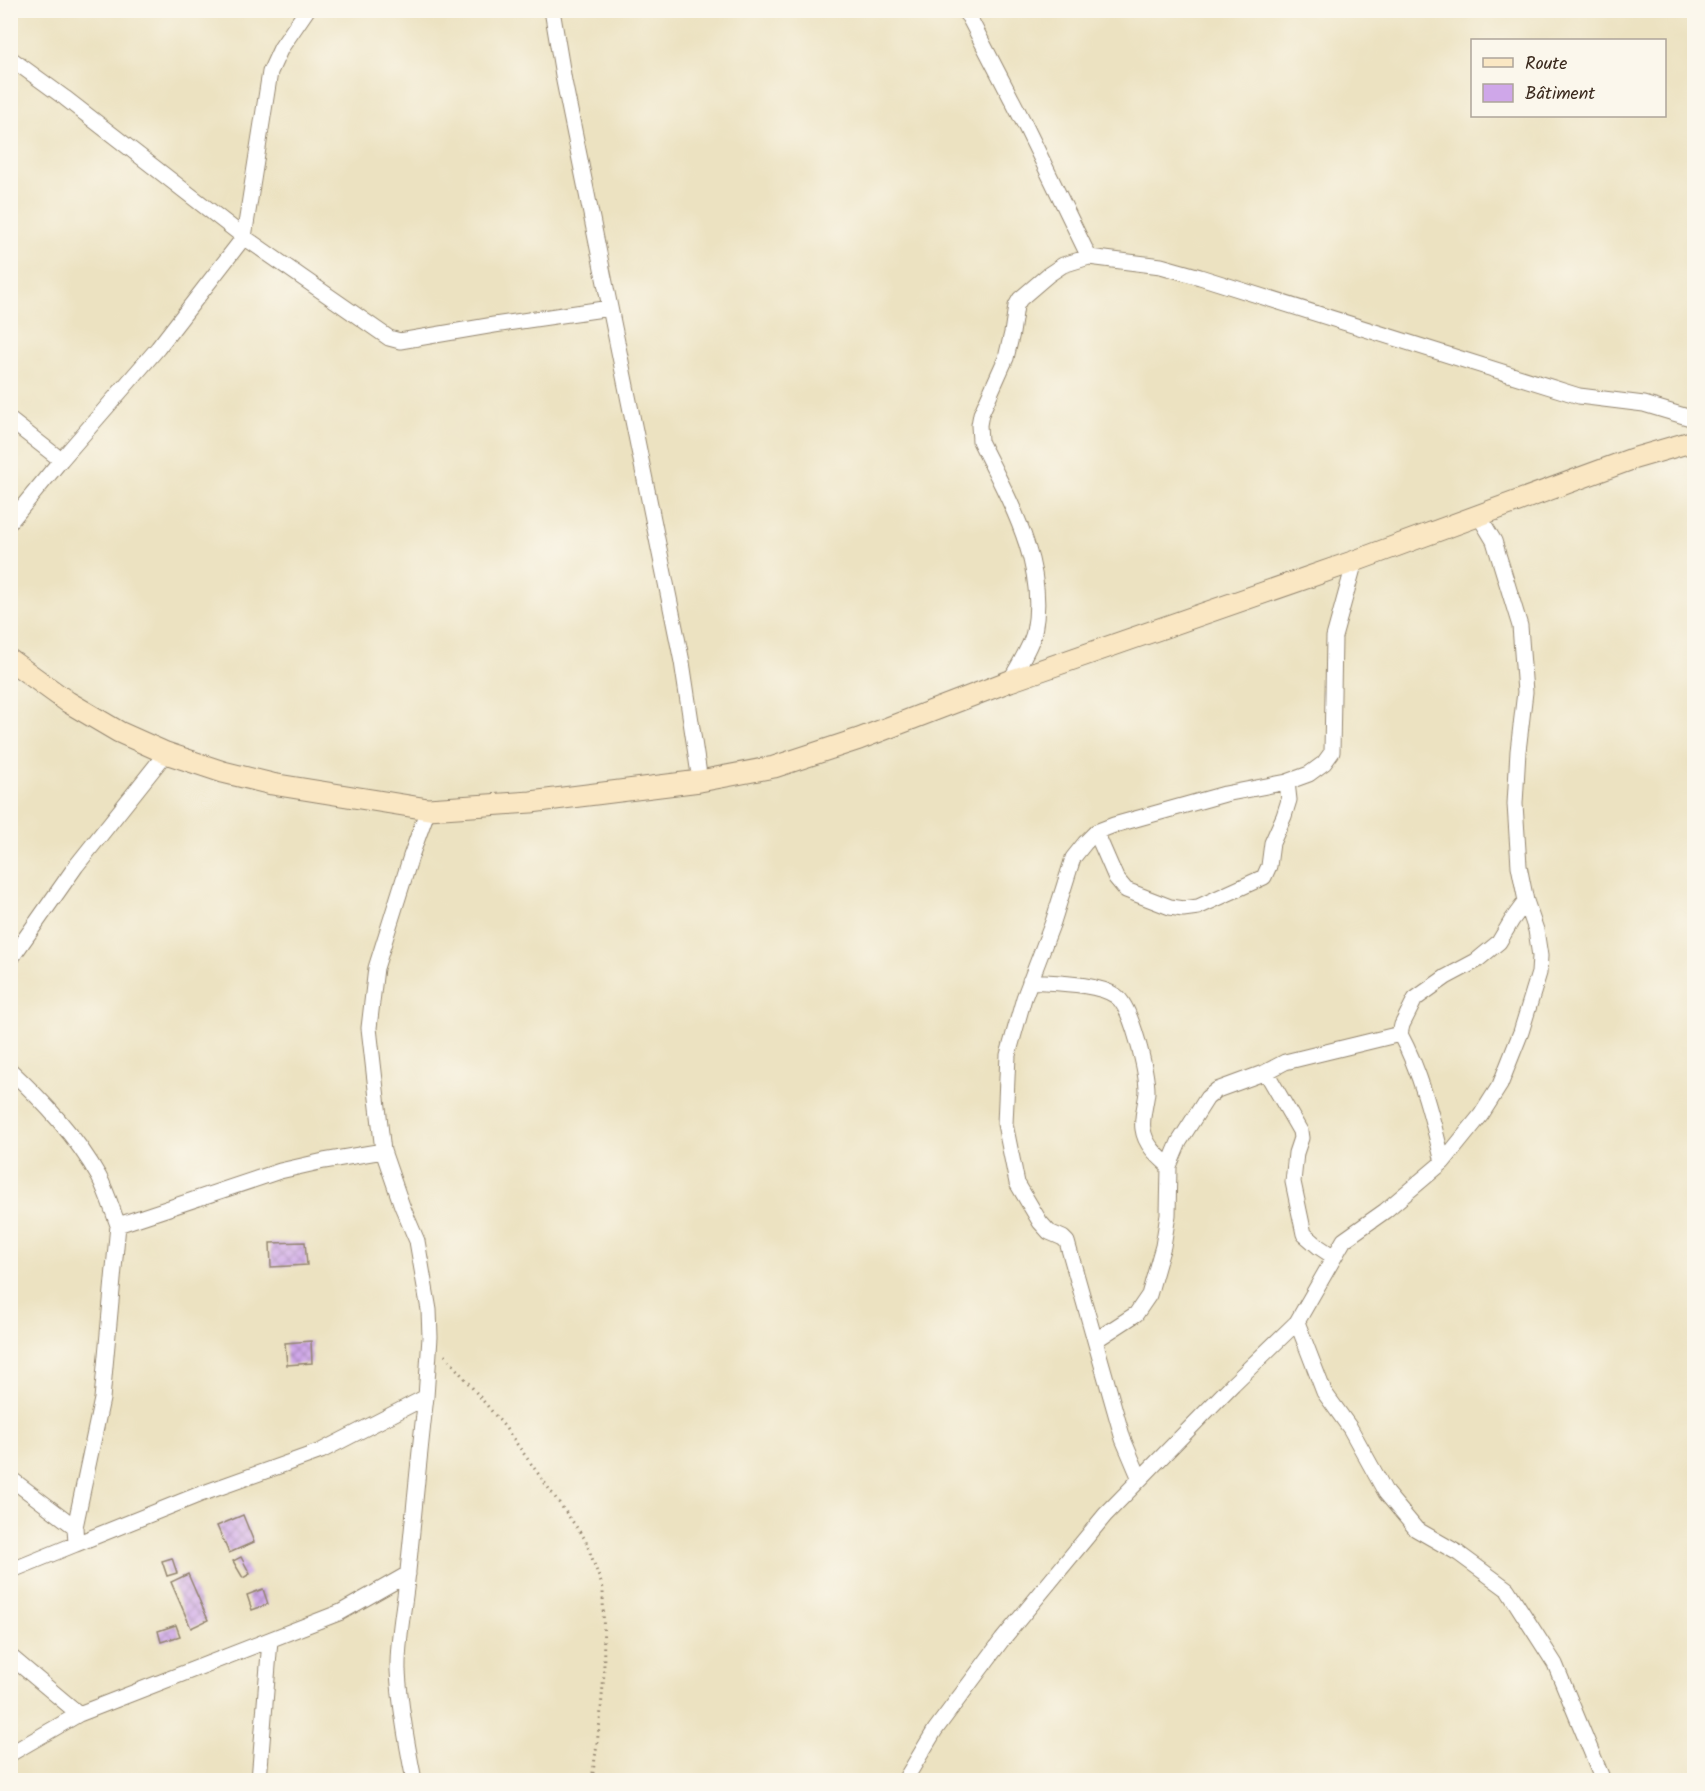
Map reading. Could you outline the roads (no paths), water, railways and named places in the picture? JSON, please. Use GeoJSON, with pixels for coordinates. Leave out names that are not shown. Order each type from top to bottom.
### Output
{"type":"FeatureCollection","features":[{"type":"Feature","properties":{"kind":"street"},"geometry":{"type":"LineString","coordinates":[[10,522],[158,348],[244,237],[270,72],[281,48],[307,10]]}},
{"type":"Feature","properties":{"kind":"street"},"geometry":{"type":"LineString","coordinates":[[552,10],[564,81],[682,662],[700,781]]}},
{"type":"Feature","properties":{"kind":"street"},"geometry":{"type":"LineString","coordinates":[[963,10],[969,17],[1024,123],[1089,257]]}},
{"type":"Feature","properties":{"kind":"street"},"geometry":{"type":"LineString","coordinates":[[10,58],[244,237],[389,338],[400,341],[610,308]]}},
{"type":"Feature","properties":{"kind":"street"},"geometry":{"type":"LineString","coordinates":[[1010,681],[1033,634],[1037,613],[1035,589],[1025,535],[980,441],[979,425],[981,414],[1006,358],[1012,333],[1013,315],[1020,298],[1063,265],[1089,257],[1161,266],[1200,276],[1579,396],[1644,404],[1695,419]]}},
{"type":"Feature","properties":{"kind":"street"},"geometry":{"type":"LineString","coordinates":[[10,420],[61,460]]}},
{"type":"Feature","properties":{"kind":"street"},"geometry":{"type":"LineString","coordinates":[[10,660],[69,702],[109,726],[166,753],[223,772],[272,784],[428,809],[531,802],[700,781],[774,767],[859,739],[1010,681],[1355,561],[1632,459],[1695,441]]}},
{"type":"Feature","properties":{"kind":"street"},"geometry":{"type":"LineString","coordinates":[[905,1780],[935,1730],[1002,1640],[1074,1551],[1140,1479],[1297,1322],[1344,1240],[1385,1211],[1443,1162],[1482,1115],[1500,1085],[1521,1032],[1539,973],[1540,956],[1536,930],[1526,901],[1519,866],[1515,804],[1525,692],[1520,626],[1494,541],[1479,516]]}},
{"type":"Feature","properties":{"kind":"street"},"geometry":{"type":"LineString","coordinates":[[1140,1479],[1123,1439],[1066,1240],[1049,1232],[1040,1222],[1017,1183],[1005,1124],[1008,1054],[1030,981],[1053,922],[1073,858],[1096,832],[1225,794],[1287,782],[1309,774],[1324,763],[1332,752],[1335,637],[1355,561]]}},
{"type":"Feature","properties":{"kind":"street"},"geometry":{"type":"LineString","coordinates":[[10,960],[76,866],[166,753]]}},
{"type":"Feature","properties":{"kind":"street"},"geometry":{"type":"LineString","coordinates":[[1096,832],[1116,878],[1126,890],[1170,907],[1198,908],[1264,877],[1269,866],[1272,843],[1289,800],[1287,782]]}},
{"type":"Feature","properties":{"kind":"street"},"geometry":{"type":"LineString","coordinates":[[414,1780],[398,1671],[401,1622],[426,1397],[430,1337],[429,1310],[417,1241],[383,1151],[369,1028],[376,968],[428,809]]}},
{"type":"Feature","properties":{"kind":"street"},"geometry":{"type":"LineString","coordinates":[[1443,1162],[1429,1103],[1416,1067],[1400,1034],[1402,1025],[1415,999],[1446,977],[1476,961],[1498,942],[1526,901]]}},
{"type":"Feature","properties":{"kind":"street"},"geometry":{"type":"LineString","coordinates":[[1030,981],[1097,987],[1117,996],[1128,1011],[1141,1055],[1147,1088],[1143,1128],[1153,1151],[1169,1166]]}},
{"type":"Feature","properties":{"kind":"street"},"geometry":{"type":"LineString","coordinates":[[1096,1340],[1136,1314],[1149,1295],[1163,1246],[1168,1215],[1169,1166],[1179,1142],[1207,1098],[1217,1090],[1266,1072],[1285,1062],[1400,1034]]}},
{"type":"Feature","properties":{"kind":"street"},"geometry":{"type":"LineString","coordinates":[[10,1070],[53,1113],[85,1155],[100,1179],[118,1225],[102,1399],[75,1527],[76,1544]]}},
{"type":"Feature","properties":{"kind":"street"},"geometry":{"type":"LineString","coordinates":[[1266,1072],[1300,1131],[1301,1138],[1296,1153],[1293,1182],[1304,1234],[1334,1257]]}},
{"type":"Feature","properties":{"kind":"street"},"geometry":{"type":"LineString","coordinates":[[118,1225],[280,1171],[383,1151]]}},
{"type":"Feature","properties":{"kind":"street"},"geometry":{"type":"LineString","coordinates":[[1297,1322],[1324,1392],[1350,1428],[1386,1493],[1416,1528],[1458,1553],[1507,1589],[1555,1664],[1603,1780]]}},
{"type":"Feature","properties":{"kind":"street"},"geometry":{"type":"LineString","coordinates":[[10,1571],[198,1495],[321,1451],[426,1397]]}},
{"type":"Feature","properties":{"kind":"street"},"geometry":{"type":"LineString","coordinates":[[10,1478],[75,1527]]}},
{"type":"Feature","properties":{"kind":"street"},"geometry":{"type":"LineString","coordinates":[[10,1754],[79,1714],[341,1612],[408,1574]]}},
{"type":"Feature","properties":{"kind":"street"},"geometry":{"type":"LineString","coordinates":[[259,1780],[270,1640]]}},
{"type":"Feature","properties":{"kind":"street"},"geometry":{"type":"LineString","coordinates":[[10,1656],[79,1714]]}}]}
